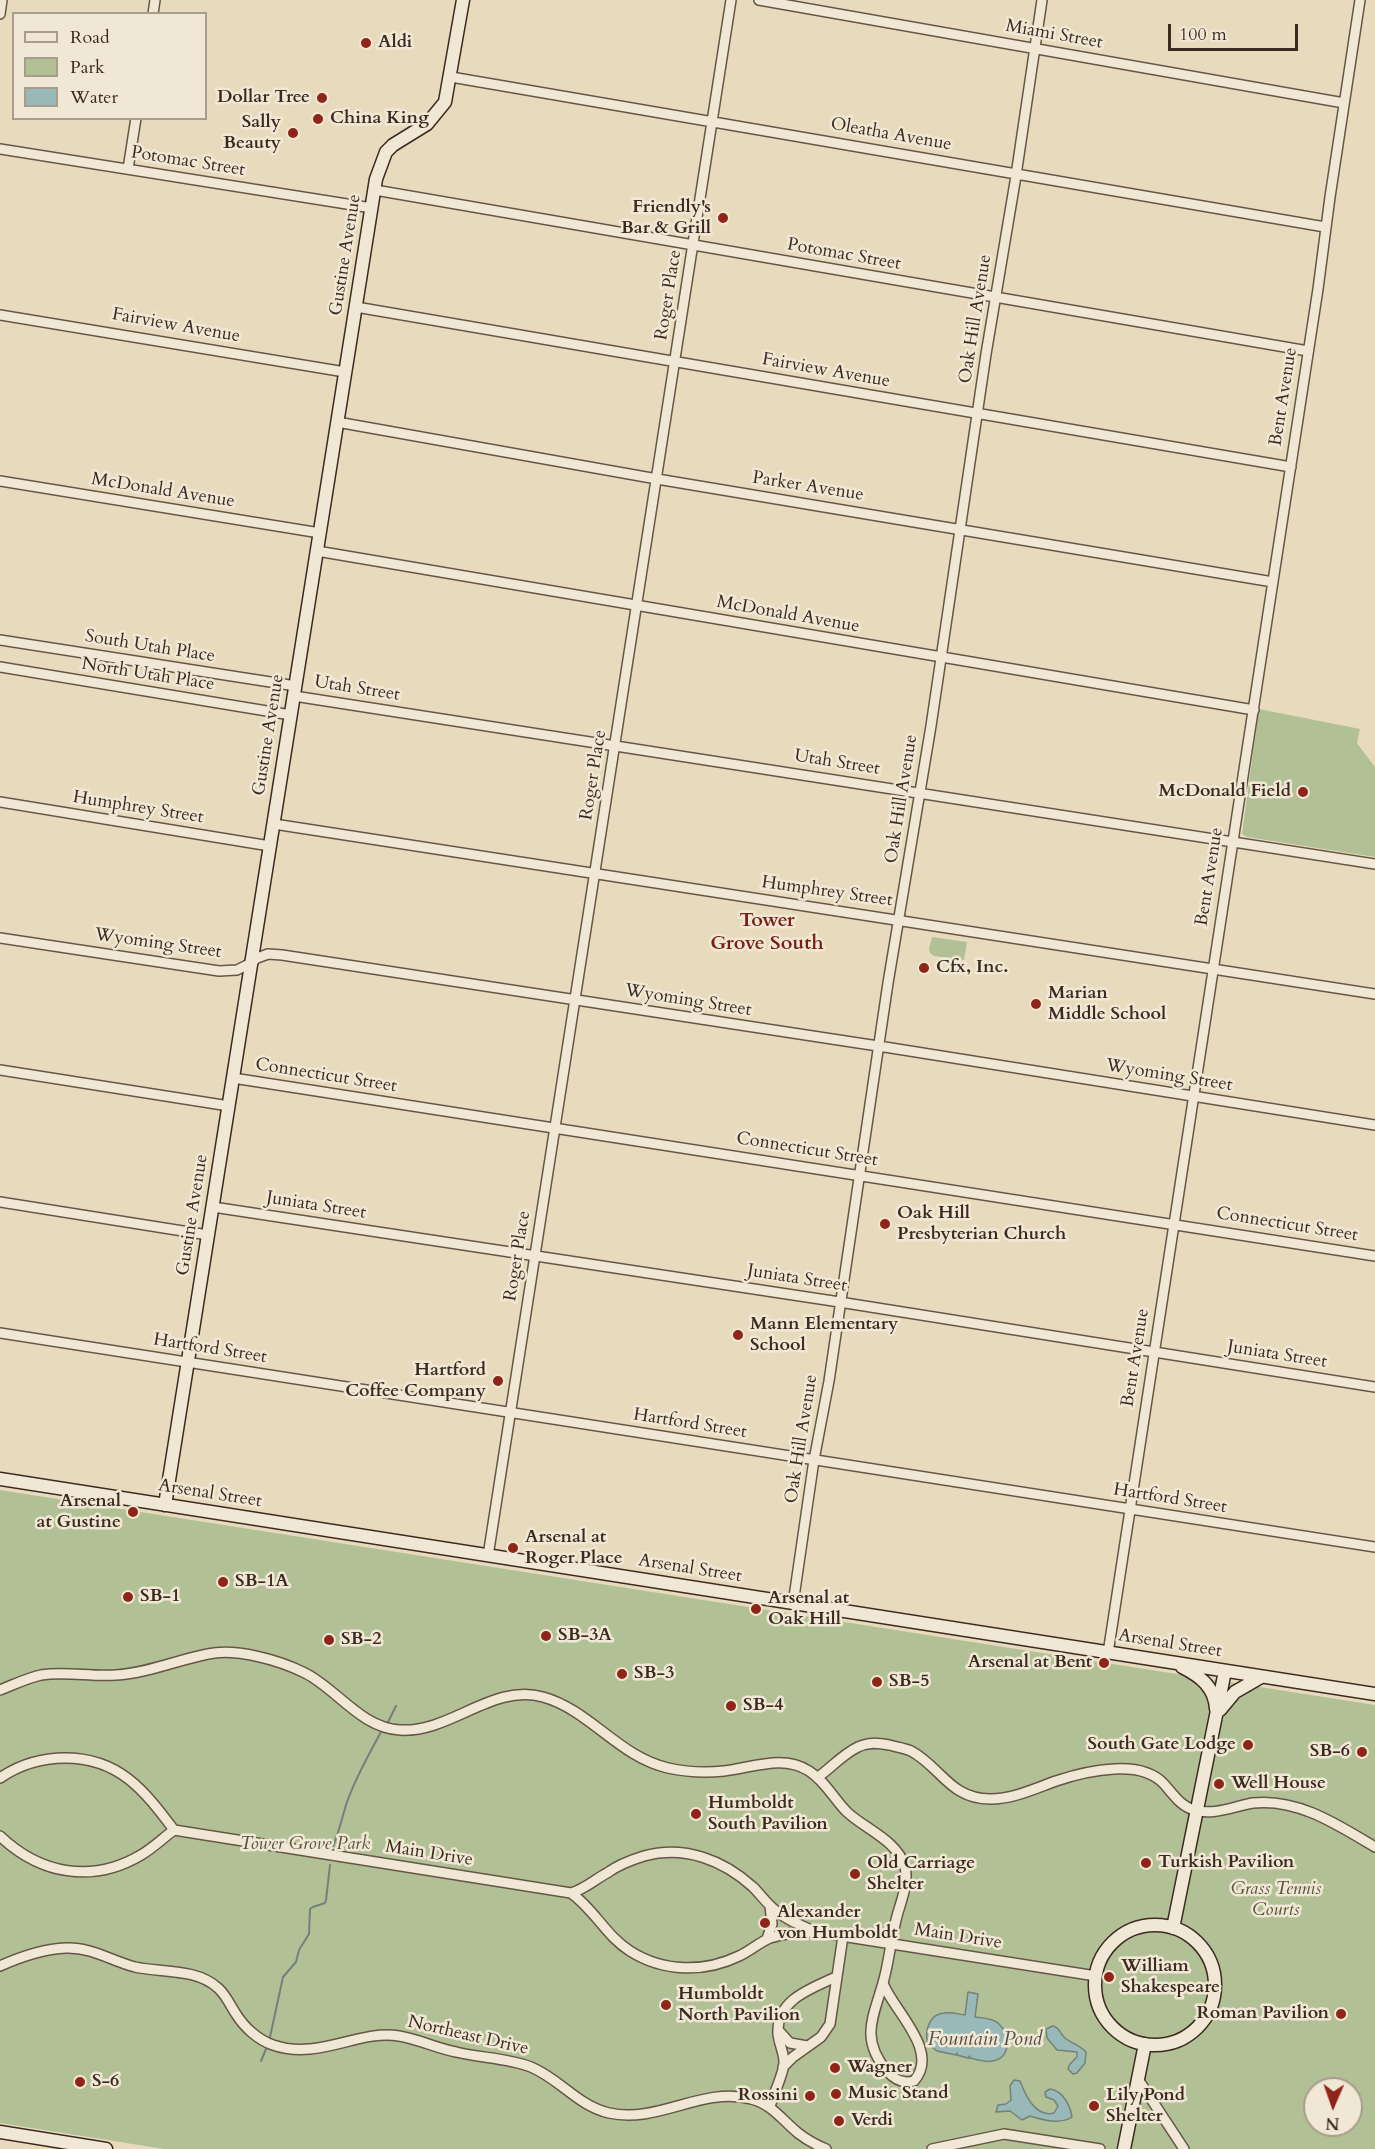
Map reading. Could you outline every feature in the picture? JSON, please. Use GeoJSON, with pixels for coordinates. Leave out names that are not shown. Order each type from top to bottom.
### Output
{"type":"FeatureCollection","features":[{"type":"Feature","properties":{"kind":"street"},"geometry":{"type":"LineString","coordinates":[[0,14],[2,0]]}},
{"type":"Feature","properties":{"kind":"street","name":"Gustine Avenue"},"geometry":{"type":"LineString","coordinates":[[165,1505],[378,170],[386,152],[435,117],[445,102],[463,0]]}},
{"type":"Feature","properties":{"kind":"street","name":"Roger Place"},"geometry":{"type":"LineString","coordinates":[[488,1556],[731,0]]}},
{"type":"Feature","properties":{"kind":"street","name":"Miami Street"},"geometry":{"type":"LineString","coordinates":[[759,0],[1344,103]]}},
{"type":"Feature","properties":{"kind":"street","name":"Oak Hill Avenue"},"geometry":{"type":"LineString","coordinates":[[794,1604],[814,1460],[829,1381],[839,1302],[1042,0]]}},
{"type":"Feature","properties":{"kind":"street","name":"Bent Avenue"},"geometry":{"type":"LineString","coordinates":[[1108,1653],[1212,969],[1254,710],[1360,0]]}},
{"type":"Feature","properties":{"kind":"street","name":"Oleatha Avenue"},"geometry":{"type":"LineString","coordinates":[[451,77],[1325,227]]}},
{"type":"Feature","properties":{"kind":"street"},"geometry":{"type":"LineString","coordinates":[[129,169],[136,120]]}},
{"type":"Feature","properties":{"kind":"street","name":"Potomac Street"},"geometry":{"type":"LineString","coordinates":[[0,149],[372,208]]}},
{"type":"Feature","properties":{"kind":"street","name":"Potomac Street"},"geometry":{"type":"LineString","coordinates":[[375,190],[1308,351]]}},
{"type":"Feature","properties":{"kind":"street","name":"Fairview Avenue"},"geometry":{"type":"LineString","coordinates":[[356,307],[1291,467]]}},
{"type":"Feature","properties":{"kind":"street","name":"Fairview Avenue"},"geometry":{"type":"LineString","coordinates":[[0,315],[345,372]]}},
{"type":"Feature","properties":{"kind":"street","name":"Parker Avenue"},"geometry":{"type":"LineString","coordinates":[[338,422],[657,479],[1273,582]]}},
{"type":"Feature","properties":{"kind":"street","name":"McDonald Avenue"},"geometry":{"type":"LineString","coordinates":[[0,481],[320,533]]}},
{"type":"Feature","properties":{"kind":"street","name":"McDonald Avenue"},"geometry":{"type":"LineString","coordinates":[[317,551],[1254,710]]}},
{"type":"Feature","properties":{"kind":"street","name":"South Utah Place"},"geometry":{"type":"LineString","coordinates":[[0,640],[295,691]]}},
{"type":"Feature","properties":{"kind":"street","name":"North Utah Place"},"geometry":{"type":"LineString","coordinates":[[0,667],[291,715]]}},
{"type":"Feature","properties":{"kind":"street","name":"Utah Street"},"geometry":{"type":"LineString","coordinates":[[295,691],[615,746],[1375,864]]}},
{"type":"Feature","properties":{"kind":"street","name":"Humphrey Street"},"geometry":{"type":"LineString","coordinates":[[0,802],[270,846]]}},
{"type":"Feature","properties":{"kind":"street","name":"Humphrey Street"},"geometry":{"type":"LineString","coordinates":[[274,824],[1375,994]]}},
{"type":"Feature","properties":{"kind":"street","name":"Wyoming Street"},"geometry":{"type":"LineString","coordinates":[[0,938],[219,971],[237,970],[268,954],[282,955],[879,1046],[1375,1125]]}},
{"type":"Feature","properties":{"kind":"street"},"geometry":{"type":"LineString","coordinates":[[0,1070],[229,1106]]}},
{"type":"Feature","properties":{"kind":"street","name":"Connecticut Street"},"geometry":{"type":"LineString","coordinates":[[233,1078],[1375,1256]]}},
{"type":"Feature","properties":{"kind":"street"},"geometry":{"type":"LineString","coordinates":[[0,1202],[208,1235]]}},
{"type":"Feature","properties":{"kind":"street","name":"Juniata Street"},"geometry":{"type":"LineString","coordinates":[[213,1207],[839,1302],[1375,1387]]}},
{"type":"Feature","properties":{"kind":"street","name":"Hartford Street"},"geometry":{"type":"LineString","coordinates":[[0,1333],[1375,1547]]}},
{"type":"Feature","properties":{"kind":"street","name":"Arsenal Street"},"geometry":{"type":"LineString","coordinates":[[0,1479],[1375,1694]]}},
{"type":"Feature","properties":{"kind":"street"},"geometry":{"type":"LineString","coordinates":[[0,1690],[43,1675],[117,1675],[150,1670],[208,1654],[239,1653],[272,1661],[305,1673],[358,1713],[378,1725],[392,1729],[419,1728],[455,1717],[509,1695],[530,1695],[557,1702],[570,1709],[619,1744],[658,1765],[690,1771],[717,1772],[768,1763],[788,1763],[803,1767],[818,1777],[845,1810],[886,1841],[902,1859],[906,1880],[883,1983],[870,2028],[873,2048],[892,2076],[910,2083],[917,2079],[921,2069],[918,2045],[911,2028],[883,1983]]}},
{"type":"Feature","properties":{"kind":"street"},"geometry":{"type":"LineString","coordinates":[[1169,1662],[1196,1675],[1208,1684],[1216,1703],[1217,1716]]}},
{"type":"Feature","properties":{"kind":"street"},"geometry":{"type":"LineString","coordinates":[[1173,1928],[1225,1671]]}},
{"type":"Feature","properties":{"kind":"street"},"geometry":{"type":"LineString","coordinates":[[1217,1716],[1235,1692],[1261,1677]]}},
{"type":"Feature","properties":{"kind":"street"},"geometry":{"type":"LineString","coordinates":[[818,1777],[857,1747],[866,1744],[883,1744],[910,1751],[934,1768],[953,1788],[974,1797],[990,1799],[1006,1798],[1102,1770],[1126,1769],[1154,1776],[1162,1781],[1182,1803],[1197,1811],[1207,1812],[1253,1803],[1280,1803],[1307,1810],[1375,1847]]}},
{"type":"Feature","properties":{"kind":"street"},"geometry":{"type":"LineString","coordinates":[[0,1778],[30,1762],[55,1758],[99,1761],[119,1771],[135,1783],[154,1802],[174,1830],[141,1855],[119,1865],[95,1871],[66,1872],[46,1866],[28,1858],[0,1836]]}},
{"type":"Feature","properties":{"kind":"street","name":"Main Drive"},"geometry":{"type":"LineString","coordinates":[[174,1830],[571,1893],[581,1890],[628,1861],[657,1853],[685,1853],[714,1860],[728,1868],[756,1890],[770,1906],[792,1921],[816,1932]]}},
{"type":"Feature","properties":{"kind":"street","name":"Main Drive"},"geometry":{"type":"LineString","coordinates":[[571,1893],[583,1903],[612,1937],[628,1950],[657,1964],[690,1968],[714,1965],[737,1958],[767,1939],[789,1934],[816,1932],[1096,1976]]}},
{"type":"Feature","properties":{"kind":"street"},"geometry":{"type":"LineString","coordinates":[[767,1939],[772,1924],[770,1906]]}},
{"type":"Feature","properties":{"kind":"street"},"geometry":{"type":"LineString","coordinates":[[1146,1926],[1173,1928],[1193,1938],[1207,1954],[1215,1979],[1214,2000],[1205,2019],[1186,2037],[1166,2044],[1145,2044],[1122,2035],[1107,2021],[1097,2000],[1096,1976],[1104,1954],[1115,1940],[1125,1933],[1146,1926]]}},
{"type":"Feature","properties":{"kind":"street"},"geometry":{"type":"LineString","coordinates":[[783,2067],[821,2037],[830,2024],[843,1936]]}},
{"type":"Feature","properties":{"kind":"street","name":"Northeast Drive"},"geometry":{"type":"LineString","coordinates":[[0,1966],[32,1955],[68,1948],[89,1951],[137,1967],[195,1976],[216,1986],[224,1994],[244,2025],[258,2037],[275,2046],[301,2050],[384,2035],[397,2035],[454,2052],[530,2067],[550,2078],[589,2106],[609,2113],[627,2115],[647,2114],[718,2096],[744,2097],[770,2107],[798,2134],[826,2149]]}},
{"type":"Feature","properties":{"kind":"street"},"geometry":{"type":"LineString","coordinates":[[770,2107],[783,2067],[778,2029],[780,2017],[789,2003],[802,1993],[836,1977]]}},
{"type":"Feature","properties":{"kind":"street"},"geometry":{"type":"LineString","coordinates":[[778,2029],[782,2037],[790,2043],[809,2046]]}},
{"type":"Feature","properties":{"kind":"street"},"geometry":{"type":"LineString","coordinates":[[1124,2149],[1145,2044]]}},
{"type":"Feature","properties":{"kind":"street"},"geometry":{"type":"LineString","coordinates":[[1138,2079],[1184,2149]]}},
{"type":"Feature","properties":{"kind":"street"},"geometry":{"type":"LineString","coordinates":[[0,2132],[104,2149]]}},
{"type":"Feature","properties":{"kind":"street"},"geometry":{"type":"LineString","coordinates":[[932,2149],[1008,2134],[1100,2149]]}},
{"type":"Feature","properties":{"kind":"green space"},"geometry":{"type":"Polygon","coordinates":[[[1259,709],[1360,729],[1357,743],[1375,767],[1375,857],[1247,837],[1242,834],[1259,709]]]}},
{"type":"Feature","properties":{"kind":"green space"},"geometry":{"type":"Polygon","coordinates":[[[932,937],[967,942],[964,960],[934,956],[929,949],[932,937]]]}},
{"type":"Feature","properties":{"kind":"green space","name":"Tower Grove Park"},"geometry":{"type":"Polygon","coordinates":[[[0,1490],[1375,1705],[1375,2149],[164,2149],[0,2123],[0,1490]]]}},
{"type":"Feature","properties":{"kind":"water","name":"Fountain Pond"},"geometry":{"type":"Polygon","coordinates":[[[968,1992],[978,1994],[975,2017],[996,2021],[1005,2033],[1006,2050],[999,2059],[987,2062],[969,2058],[970,2056],[968,2058],[957,2055],[957,2053],[956,2055],[937,2051],[928,2044],[927,2029],[931,2020],[944,2013],[965,2015],[968,1992]]]}},
{"type":"Feature","properties":{"kind":"water"},"geometry":{"type":"Polygon","coordinates":[[[1053,2026],[1066,2039],[1086,2052],[1085,2063],[1077,2073],[1073,2074],[1068,2069],[1077,2057],[1077,2052],[1057,2050],[1047,2038],[1046,2029],[1053,2026]]]}},
{"type":"Feature","properties":{"kind":"water"},"geometry":{"type":"Polygon","coordinates":[[[1014,2080],[1020,2081],[1032,2104],[1047,2114],[1054,2113],[1058,2106],[1054,2100],[1046,2097],[1045,2092],[1050,2089],[1055,2090],[1068,2103],[1072,2117],[1057,2121],[1030,2116],[1022,2120],[1010,2111],[996,2112],[998,2105],[1006,2104],[1011,2100],[1010,2086],[1014,2080]]]}},
{"type":"Feature","properties":{"kind":"waterway"},"geometry":{"type":"LineString","coordinates":[[388,1722],[396,1706]]}},
{"type":"Feature","properties":{"kind":"waterway"},"geometry":{"type":"LineString","coordinates":[[333,1846],[353,1786],[381,1732]]}},
{"type":"Feature","properties":{"kind":"waterway"},"geometry":{"type":"LineString","coordinates":[[270,2037],[283,1977],[296,1962],[299,1950],[309,1934],[310,1909],[325,1903],[330,1865]]}},
{"type":"Feature","properties":{"kind":"waterway"},"geometry":{"type":"LineString","coordinates":[[261,2061],[266,2049]]}},
{"type":"Feature","properties":{"kind":"place","name":"Aldi"},"geometry":{"type":"Point","coordinates":[366,43]}},
{"type":"Feature","properties":{"kind":"place","name":"Dollar Tree"},"geometry":{"type":"Point","coordinates":[322,98]}},
{"type":"Feature","properties":{"kind":"place","name":"China King"},"geometry":{"type":"Point","coordinates":[318,119]}},
{"type":"Feature","properties":{"kind":"place","name":"Sally Beauty"},"geometry":{"type":"Point","coordinates":[293,133]}},
{"type":"Feature","properties":{"kind":"place","name":"Friendly's Bar & Grill"},"geometry":{"type":"Point","coordinates":[723,218]}},
{"type":"Feature","properties":{"kind":"place","name":"McDonald Field"},"geometry":{"type":"Point","coordinates":[1303,792]}},
{"type":"Feature","properties":{"kind":"place","name":"Cfx, Inc."},"geometry":{"type":"Point","coordinates":[924,968]}},
{"type":"Feature","properties":{"kind":"place","name":"Marian Middle School"},"geometry":{"type":"Point","coordinates":[1036,1004]}},
{"type":"Feature","properties":{"kind":"place","name":"Oak Hill Presbyterian Church"},"geometry":{"type":"Point","coordinates":[885,1224]}},
{"type":"Feature","properties":{"kind":"place","name":"Mann Elementary School"},"geometry":{"type":"Point","coordinates":[738,1335]}},
{"type":"Feature","properties":{"kind":"place","name":"Hartford Coffee Company"},"geometry":{"type":"Point","coordinates":[498,1381]}},
{"type":"Feature","properties":{"kind":"place","name":"Arsenal at Gustine"},"geometry":{"type":"Point","coordinates":[133,1512]}},
{"type":"Feature","properties":{"kind":"place","name":"Arsenal at Roger Place"},"geometry":{"type":"Point","coordinates":[513,1548]}},
{"type":"Feature","properties":{"kind":"place","name":"SB-1A"},"geometry":{"type":"Point","coordinates":[223,1582]}},
{"type":"Feature","properties":{"kind":"place","name":"SB-1"},"geometry":{"type":"Point","coordinates":[128,1597]}},
{"type":"Feature","properties":{"kind":"place","name":"Arsenal at Oak Hill"},"geometry":{"type":"Point","coordinates":[756,1609]}},
{"type":"Feature","properties":{"kind":"place","name":"SB-3A"},"geometry":{"type":"Point","coordinates":[546,1636]}},
{"type":"Feature","properties":{"kind":"place","name":"SB-2"},"geometry":{"type":"Point","coordinates":[329,1640]}},
{"type":"Feature","properties":{"kind":"place","name":"Arsenal at Bent"},"geometry":{"type":"Point","coordinates":[1104,1663]}},
{"type":"Feature","properties":{"kind":"place","name":"SB-3"},"geometry":{"type":"Point","coordinates":[622,1674]}},
{"type":"Feature","properties":{"kind":"place","name":"SB-5"},"geometry":{"type":"Point","coordinates":[877,1682]}},
{"type":"Feature","properties":{"kind":"place","name":"SB-4"},"geometry":{"type":"Point","coordinates":[731,1706]}},
{"type":"Feature","properties":{"kind":"place","name":"South Gate Lodge"},"geometry":{"type":"Point","coordinates":[1248,1745]}},
{"type":"Feature","properties":{"kind":"place","name":"SB-6"},"geometry":{"type":"Point","coordinates":[1362,1752]}},
{"type":"Feature","properties":{"kind":"place","name":"Well House"},"geometry":{"type":"Point","coordinates":[1219,1784]}},
{"type":"Feature","properties":{"kind":"place","name":"Humboldt South Pavilion"},"geometry":{"type":"Point","coordinates":[696,1814]}},
{"type":"Feature","properties":{"kind":"place","name":"Turkish Pavilion"},"geometry":{"type":"Point","coordinates":[1146,1863]}},
{"type":"Feature","properties":{"kind":"place","name":"Old Carriage Shelter"},"geometry":{"type":"Point","coordinates":[855,1874]}},
{"type":"Feature","properties":{"kind":"place","name":"Alexander von Humboldt"},"geometry":{"type":"Point","coordinates":[765,1923]}},
{"type":"Feature","properties":{"kind":"place","name":"William Shakespeare"},"geometry":{"type":"Point","coordinates":[1109,1977]}},
{"type":"Feature","properties":{"kind":"place","name":"Humboldt North Pavilion"},"geometry":{"type":"Point","coordinates":[666,2005]}},
{"type":"Feature","properties":{"kind":"place","name":"Roman Pavilion"},"geometry":{"type":"Point","coordinates":[1341,2014]}},
{"type":"Feature","properties":{"kind":"place","name":"Wagner"},"geometry":{"type":"Point","coordinates":[835,2068]}},
{"type":"Feature","properties":{"kind":"place","name":"S-6"},"geometry":{"type":"Point","coordinates":[80,2082]}},
{"type":"Feature","properties":{"kind":"place","name":"Music Stand"},"geometry":{"type":"Point","coordinates":[836,2094]}},
{"type":"Feature","properties":{"kind":"place","name":"Rossini"},"geometry":{"type":"Point","coordinates":[810,2096]}},
{"type":"Feature","properties":{"kind":"place","name":"Lily Pond Shelter"},"geometry":{"type":"Point","coordinates":[1094,2106]}},
{"type":"Feature","properties":{"kind":"place","name":"Verdi"},"geometry":{"type":"Point","coordinates":[839,2121]}},
{"type":"Feature","properties":{"kind":"district","name":"Tower Grove South"},"geometry":{"type":"Point","coordinates":[767,932]}},
{"type":"Feature","properties":{"kind":"park label","name":"Grass Tennis Courts"},"geometry":{"type":"Point","coordinates":[1276,1900]}}]}
